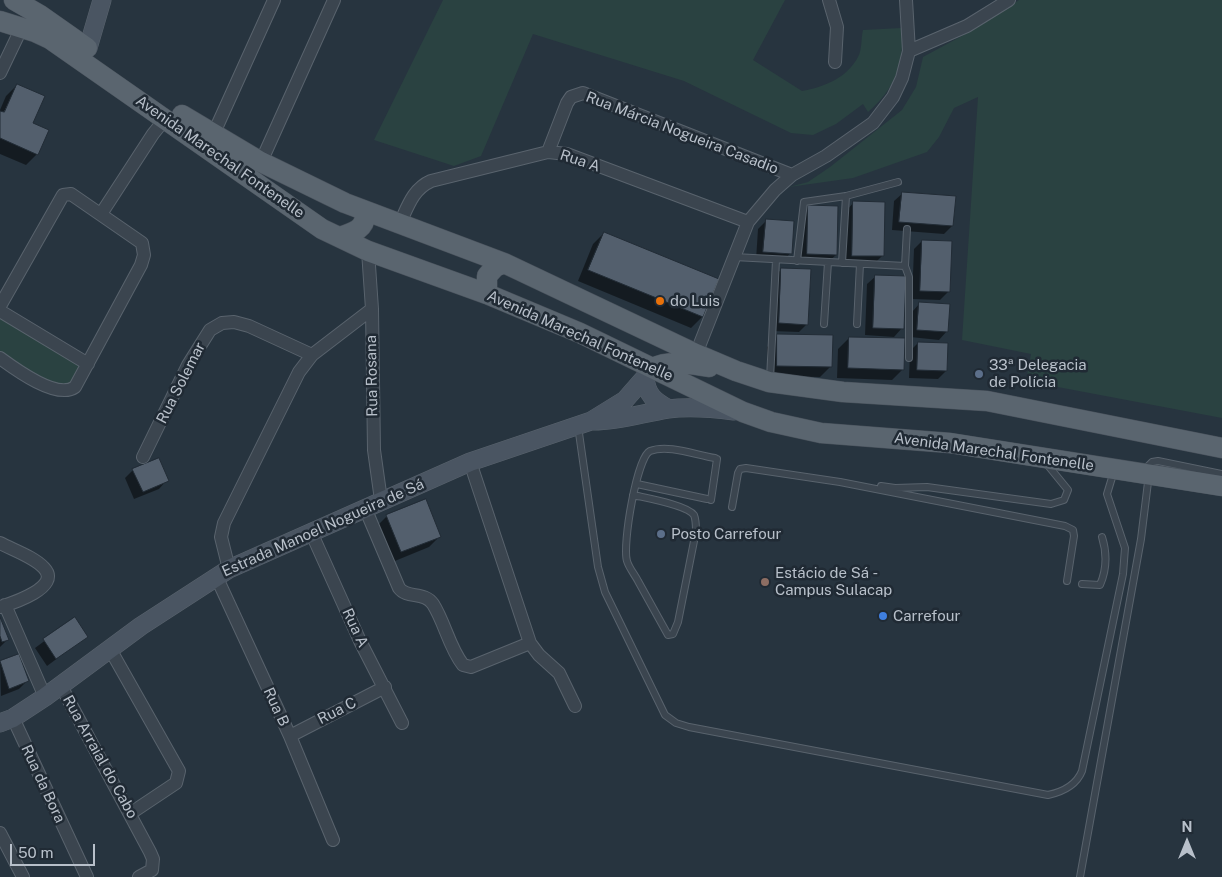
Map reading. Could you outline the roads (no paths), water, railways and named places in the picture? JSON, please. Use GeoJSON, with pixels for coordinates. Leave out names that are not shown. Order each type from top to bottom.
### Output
{"type":"FeatureCollection","features":[{"type":"Feature","properties":{"kind":"main road","name":"Avenida Marechal Fontenelle"},"geometry":{"type":"LineString","coordinates":[[14,0],[40,15],[213,136],[261,162],[365,212],[504,263],[736,371],[769,382],[843,392],[987,401],[1222,448]]}},
{"type":"Feature","properties":{"kind":"main road"},"geometry":{"type":"LineString","coordinates":[[88,48],[102,0]]}},
{"type":"Feature","properties":{"kind":"main road","name":"Avenida Marechal Fontenelle"},"geometry":{"type":"LineString","coordinates":[[0,21],[50,39],[253,183],[322,229],[368,251],[487,294],[580,333],[649,373],[743,412],[771,422],[821,433],[950,443],[1222,486]]}},
{"type":"Feature","properties":{"kind":"main road"},"geometry":{"type":"LineString","coordinates":[[338,237],[358,230],[366,219],[365,212]]}},
{"type":"Feature","properties":{"kind":"main road"},"geometry":{"type":"LineString","coordinates":[[487,294],[488,276],[491,271],[504,263]]}},
{"type":"Feature","properties":{"kind":"main road"},"geometry":{"type":"LineString","coordinates":[[668,409],[656,402],[648,392],[649,373],[663,364],[679,363],[736,371]]}},
{"type":"Feature","properties":{"kind":"main road","name":"Estrada Manoel Nogueira de Sá"},"geometry":{"type":"LineString","coordinates":[[6,721],[45,697],[110,649],[222,572],[470,462],[584,423],[625,400],[649,373]]}},
{"type":"Feature","properties":{"kind":"main road","name":"Estrada Manoel Nogueira de Sá"},"geometry":{"type":"LineString","coordinates":[[584,423],[619,419],[668,409],[715,408],[743,412]]}},
{"type":"Feature","properties":{"kind":"street"},"geometry":{"type":"LineString","coordinates":[[213,136],[274,0]]}},
{"type":"Feature","properties":{"kind":"street"},"geometry":{"type":"LineString","coordinates":[[261,162],[334,0]]}},
{"type":"Feature","properties":{"kind":"street"},"geometry":{"type":"LineString","coordinates":[[829,0],[837,26],[835,62]]}},
{"type":"Feature","properties":{"kind":"street"},"geometry":{"type":"LineString","coordinates":[[696,354],[748,222],[775,190],[792,175],[826,156],[873,123],[893,97],[902,78],[909,51],[906,0]]}},
{"type":"Feature","properties":{"kind":"street"},"geometry":{"type":"LineString","coordinates":[[909,51],[967,26],[1009,0]]}},
{"type":"Feature","properties":{"kind":"street"},"geometry":{"type":"LineString","coordinates":[[0,73],[22,28]]}},
{"type":"Feature","properties":{"kind":"street","name":"Rua Márcia Nogueira Casadio"},"geometry":{"type":"LineString","coordinates":[[548,152],[567,103],[571,97],[582,93],[792,175]]}},
{"type":"Feature","properties":{"kind":"street"},"geometry":{"type":"LineString","coordinates":[[101,214],[153,134],[165,119]]}},
{"type":"Feature","properties":{"kind":"street","name":"Rua A"},"geometry":{"type":"LineString","coordinates":[[400,224],[412,197],[426,183],[548,152],[567,154],[748,222]]}},
{"type":"Feature","properties":{"kind":"street"},"geometry":{"type":"LineString","coordinates":[[0,306],[63,195],[71,194],[138,239],[144,248],[141,265],[75,387],[66,392],[41,383],[0,358]]}},
{"type":"Feature","properties":{"kind":"street","name":"Rua Rosana"},"geometry":{"type":"LineString","coordinates":[[368,251],[372,309],[374,450],[381,500]]}},
{"type":"Feature","properties":{"kind":"street","name":"Rua B"},"geometry":{"type":"LineString","coordinates":[[333,840],[222,572],[221,537],[224,523],[299,372],[312,355],[372,309]]}},
{"type":"Feature","properties":{"kind":"street"},"geometry":{"type":"LineString","coordinates":[[0,311],[88,364]]}},
{"type":"Feature","properties":{"kind":"street","name":"Rua Solemar"},"geometry":{"type":"LineString","coordinates":[[143,457],[188,365],[210,330],[222,323],[234,322],[249,326],[312,355]]}},
{"type":"Feature","properties":{"kind":"street"},"geometry":{"type":"LineString","coordinates":[[470,462],[530,643],[539,655],[559,673],[575,706]]}},
{"type":"Feature","properties":{"kind":"street"},"geometry":{"type":"LineString","coordinates":[[365,508],[399,588],[407,594],[427,598],[432,603],[445,627],[458,659],[466,667],[471,667],[530,643]]}},
{"type":"Feature","properties":{"kind":"street","name":"Rua A"},"geometry":{"type":"LineString","coordinates":[[310,532],[360,641],[402,722]]}},
{"type":"Feature","properties":{"kind":"street"},"geometry":{"type":"LineString","coordinates":[[0,543],[41,565],[48,573],[47,583],[3,606],[45,697]]}},
{"type":"Feature","properties":{"kind":"street"},"geometry":{"type":"LineString","coordinates":[[110,649],[179,772],[176,784],[131,814]]}},
{"type":"Feature","properties":{"kind":"street","name":"Rua Arraial do Cabo"},"geometry":{"type":"LineString","coordinates":[[60,686],[154,859],[152,870],[139,877]]}},
{"type":"Feature","properties":{"kind":"street","name":"Rua C"},"geometry":{"type":"LineString","coordinates":[[290,736],[385,687]]}},
{"type":"Feature","properties":{"kind":"street","name":"Rua da Bora"},"geometry":{"type":"LineString","coordinates":[[6,721],[87,877]]}},
{"type":"Feature","properties":{"kind":"street"},"geometry":{"type":"LineString","coordinates":[[0,833],[24,877]]}},
{"type":"Feature","properties":{"kind":"lane"},"geometry":{"type":"LineString","coordinates":[[797,261],[802,204],[804,202],[846,196],[898,182]]}},
{"type":"Feature","properties":{"kind":"lane"},"geometry":{"type":"LineString","coordinates":[[842,263],[846,196]]}},
{"type":"Feature","properties":{"kind":"lane"},"geometry":{"type":"LineString","coordinates":[[907,229],[905,266],[909,278],[908,358]]}},
{"type":"Feature","properties":{"kind":"lane"},"geometry":{"type":"LineString","coordinates":[[734,257],[905,266]]}},
{"type":"Feature","properties":{"kind":"lane"},"geometry":{"type":"LineString","coordinates":[[769,382],[776,260]]}},
{"type":"Feature","properties":{"kind":"lane"},"geometry":{"type":"LineString","coordinates":[[824,324],[828,262]]}},
{"type":"Feature","properties":{"kind":"lane"},"geometry":{"type":"LineString","coordinates":[[857,324],[860,264]]}},
{"type":"Feature","properties":{"kind":"lane"},"geometry":{"type":"LineString","coordinates":[[584,423],[598,567],[603,584],[665,715],[676,723],[689,727],[1048,795],[1060,792],[1071,786],[1079,777],[1086,756],[1125,562],[1121,532],[1107,494],[1115,469]]}},
{"type":"Feature","properties":{"kind":"lane"},"geometry":{"type":"LineString","coordinates":[[633,495],[684,508],[692,513],[696,520],[696,531],[678,622],[673,634],[668,634],[626,561],[626,544],[633,495],[636,484],[646,454],[653,450],[663,449],[716,458],[709,500],[636,484]]}},
{"type":"Feature","properties":{"kind":"lane"},"geometry":{"type":"LineString","coordinates":[[881,486],[927,487],[1051,504],[1064,500],[1068,494],[1067,486],[1040,456]]}},
{"type":"Feature","properties":{"kind":"lane"},"geometry":{"type":"LineString","coordinates":[[1080,877],[1141,539],[1149,474],[1148,466],[1152,462],[1158,461],[1222,474]]}},
{"type":"Feature","properties":{"kind":"lane"},"geometry":{"type":"LineString","coordinates":[[732,507],[738,473],[740,469],[746,468],[860,486],[1065,526],[1073,530],[1074,536],[1067,581]]}},
{"type":"Feature","properties":{"kind":"lane"},"geometry":{"type":"LineString","coordinates":[[1082,584],[1100,585],[1107,551],[1102,537]]}},
{"type":"Feature","properties":{"kind":"place","name":"do Luis"},"geometry":{"type":"Point","coordinates":[660,301]}},
{"type":"Feature","properties":{"kind":"place","name":"33ª Delegacia de Polícia"},"geometry":{"type":"Point","coordinates":[979,374]}},
{"type":"Feature","properties":{"kind":"place","name":"Posto Carrefour"},"geometry":{"type":"Point","coordinates":[661,534]}},
{"type":"Feature","properties":{"kind":"place","name":"Estácio de Sá - Campus Sulacap"},"geometry":{"type":"Point","coordinates":[765,582]}},
{"type":"Feature","properties":{"kind":"place","name":"Carrefour"},"geometry":{"type":"Point","coordinates":[883,616]}}]}
